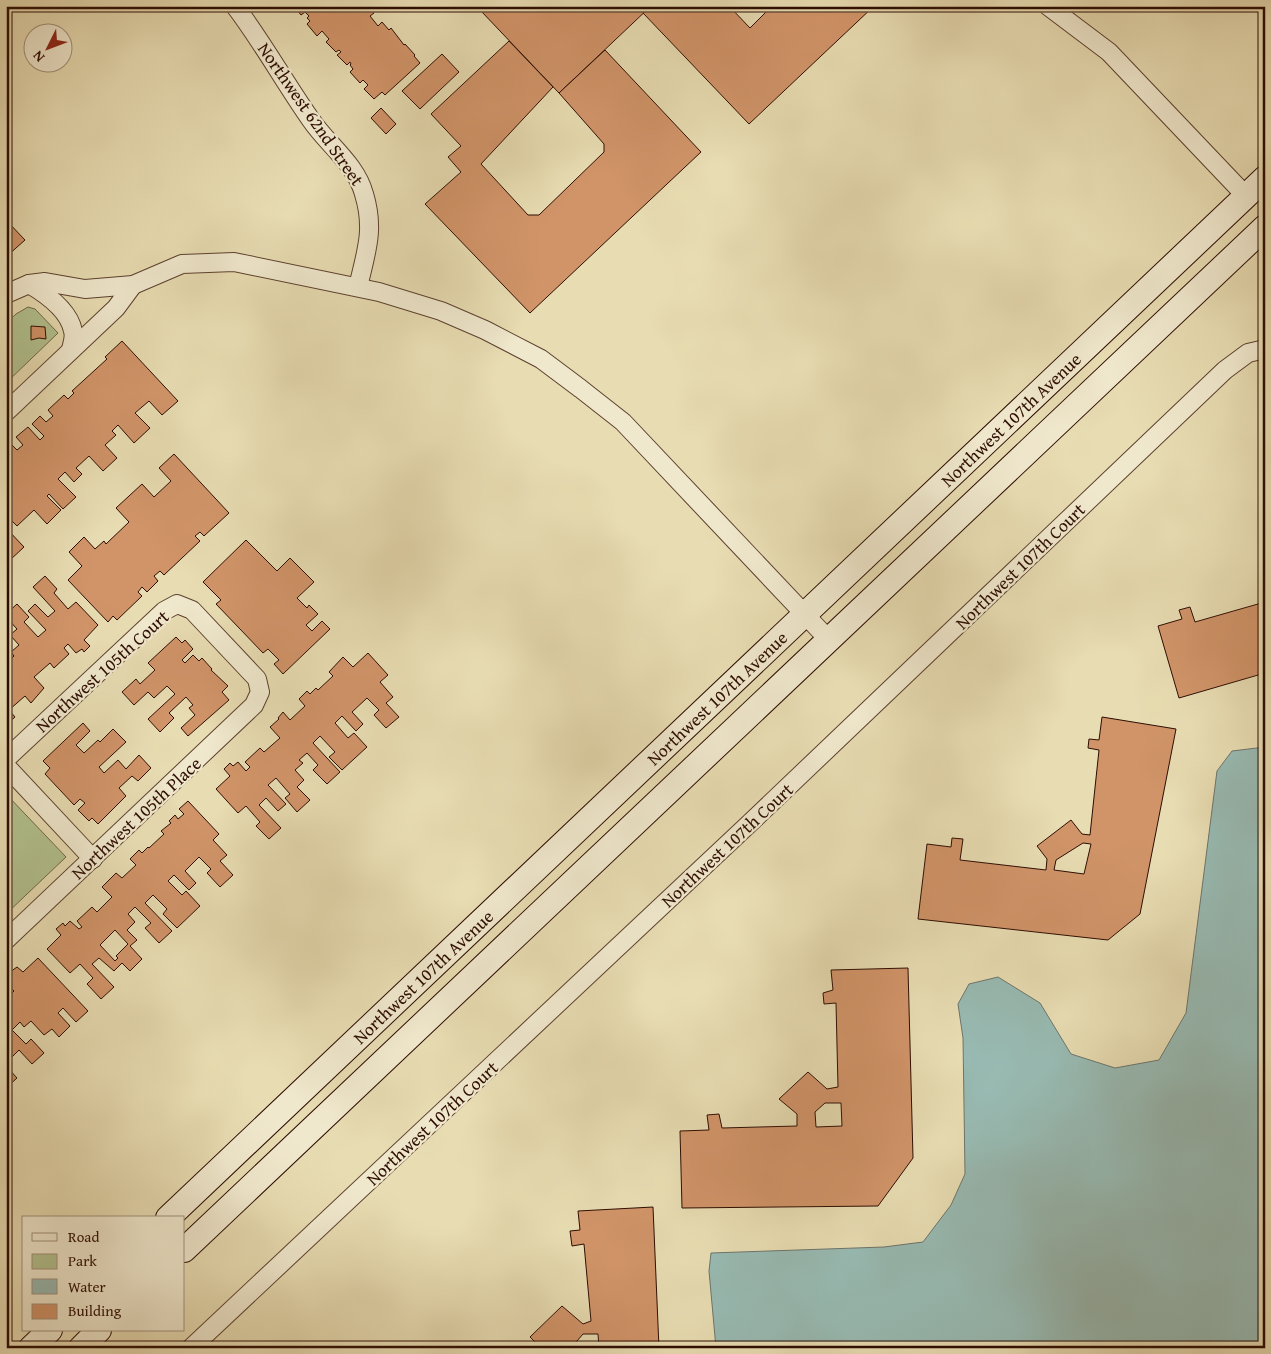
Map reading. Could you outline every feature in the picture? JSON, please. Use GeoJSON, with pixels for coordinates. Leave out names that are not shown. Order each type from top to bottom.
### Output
{"type":"FeatureCollection","features":[{"type":"Feature","properties":{"kind":"main road","name":"Northwest 107th Avenue"},"geometry":{"type":"LineString","coordinates":[[170,1216],[1265,178]]}},
{"type":"Feature","properties":{"kind":"main road","name":"Northwest 107th Avenue"},"geometry":{"type":"LineString","coordinates":[[185,1249],[1265,227]]}},
{"type":"Feature","properties":{"kind":"main road"},"geometry":{"type":"LineString","coordinates":[[31,1348],[48,1332]]}},
{"type":"Feature","properties":{"kind":"main road"},"geometry":{"type":"LineString","coordinates":[[81,1348],[97,1332]]}},
{"type":"Feature","properties":{"kind":"street","name":"Northwest 62nd Street"},"geometry":{"type":"LineString","coordinates":[[235,6],[313,123],[353,169],[364,192],[369,214],[370,234],[358,287]]}},
{"type":"Feature","properties":{"kind":"street"},"geometry":{"type":"LineString","coordinates":[[1048,6],[1109,52],[1246,196]]}},
{"type":"Feature","properties":{"kind":"street"},"geometry":{"type":"LineString","coordinates":[[6,294],[29,284],[46,282],[85,290],[133,285],[182,264],[226,262],[253,265],[358,287],[441,311],[541,359],[623,422],[829,640]]}},
{"type":"Feature","properties":{"kind":"street"},"geometry":{"type":"LineString","coordinates":[[29,284],[46,293],[69,318],[74,333],[71,350]]}},
{"type":"Feature","properties":{"kind":"street"},"geometry":{"type":"LineString","coordinates":[[6,412],[116,308],[133,285]]}},
{"type":"Feature","properties":{"kind":"street","name":"Northwest 107th Court"},"geometry":{"type":"LineString","coordinates":[[191,1348],[751,822],[1225,370],[1248,353],[1265,349]]}},
{"type":"Feature","properties":{"kind":"street","name":"Northwest 105th Court"},"geometry":{"type":"LineString","coordinates":[[6,759],[164,611],[177,604],[192,610],[257,680],[260,692]]}},
{"type":"Feature","properties":{"kind":"street","name":"Northwest 105th Place"},"geometry":{"type":"LineString","coordinates":[[6,940],[254,706],[260,692]]}},
{"type":"Feature","properties":{"kind":"street"},"geometry":{"type":"LineString","coordinates":[[6,766],[93,859]]}},
{"type":"Feature","properties":{"kind":"green space"},"geometry":{"type":"Polygon","coordinates":[[[28,307],[35,309],[58,333],[6,383],[6,323],[28,307]]]}},
{"type":"Feature","properties":{"kind":"green space"},"geometry":{"type":"Polygon","coordinates":[[[6,794],[66,857],[6,914],[6,794]]]}},
{"type":"Feature","properties":{"kind":"water"},"geometry":{"type":"Polygon","coordinates":[[[1265,747],[1265,1348],[716,1348],[709,1271],[711,1253],[884,1247],[923,1242],[951,1205],[965,1174],[963,1038],[958,1004],[969,984],[998,977],[1040,1003],[1071,1054],[1115,1068],[1159,1060],[1186,1013],[1217,771],[1232,751],[1265,747]]]}},
{"type":"Feature","properties":{"kind":"building"},"geometry":{"type":"Polygon","coordinates":[[[294,6],[368,6],[374,13],[370,16],[378,26],[382,22],[389,30],[391,28],[420,63],[385,95],[382,92],[374,99],[364,89],[368,85],[363,80],[360,83],[350,72],[353,69],[350,62],[347,65],[337,55],[341,52],[339,50],[336,52],[326,42],[329,39],[322,31],[317,36],[307,24],[310,21],[307,18],[309,16],[305,12],[301,15],[294,6]]]}},
{"type":"Feature","properties":{"kind":"building"},"geometry":{"type":"Polygon","coordinates":[[[486,6],[651,6],[559,93],[481,11],[486,6]]]}},
{"type":"Feature","properties":{"kind":"building"},"geometry":{"type":"Polygon","coordinates":[[[651,6],[729,6],[750,28],[772,6],[874,6],[749,124],[643,13],[651,6]]]}},
{"type":"Feature","properties":{"kind":"building"},"geometry":{"type":"Polygon","coordinates":[[[509,41],[553,87],[481,164],[528,215],[539,215],[604,152],[604,144],[559,93],[605,50],[701,152],[530,313],[425,204],[461,172],[448,157],[461,146],[431,114],[509,41]]]}},
{"type":"Feature","properties":{"kind":"building"},"geometry":{"type":"Polygon","coordinates":[[[442,54],[459,72],[420,109],[402,91],[442,54]]]}},
{"type":"Feature","properties":{"kind":"building"},"geometry":{"type":"Polygon","coordinates":[[[381,108],[396,124],[386,134],[371,118],[381,108]]]}},
{"type":"Feature","properties":{"kind":"building"},"geometry":{"type":"Polygon","coordinates":[[[6,220],[25,240],[7,256],[6,254],[6,220]]]}},
{"type":"Feature","properties":{"kind":"building"},"geometry":{"type":"Polygon","coordinates":[[[31,326],[45,327],[46,339],[31,340],[31,326]]]}},
{"type":"Feature","properties":{"kind":"building"},"geometry":{"type":"Polygon","coordinates":[[[122,341],[178,401],[162,415],[149,401],[135,413],[150,428],[134,443],[118,425],[112,431],[116,435],[105,445],[117,458],[103,471],[89,456],[76,468],[82,474],[74,482],[65,472],[58,479],[76,497],[63,509],[49,494],[47,496],[61,510],[47,524],[34,510],[17,526],[6,515],[6,446],[10,443],[17,450],[23,445],[16,437],[28,427],[40,440],[44,436],[32,424],[40,416],[46,422],[53,416],[48,410],[64,395],[68,399],[74,393],[72,391],[107,359],[105,357],[122,341]]]}},
{"type":"Feature","properties":{"kind":"building"},"geometry":{"type":"Polygon","coordinates":[[[174,454],[229,513],[204,536],[200,532],[195,536],[200,541],[164,575],[160,571],[154,576],[158,581],[147,592],[142,587],[138,592],[142,596],[117,620],[113,616],[108,622],[68,580],[82,566],[69,552],[84,537],[95,549],[104,541],[106,544],[129,522],[116,508],[142,484],[154,497],[171,481],[159,468],[174,454]]]}},
{"type":"Feature","properties":{"kind":"building"},"geometry":{"type":"Polygon","coordinates":[[[6,528],[24,547],[9,561],[6,559],[6,528]]]}},
{"type":"Feature","properties":{"kind":"building"},"geometry":{"type":"Polygon","coordinates":[[[246,540],[277,571],[290,558],[314,582],[297,598],[307,608],[309,605],[318,614],[306,625],[312,631],[322,621],[330,629],[283,674],[274,664],[279,660],[268,649],[263,653],[216,604],[221,600],[203,582],[246,540]]]}},
{"type":"Feature","properties":{"kind":"building"},"geometry":{"type":"Polygon","coordinates":[[[45,576],[57,589],[54,593],[68,609],[76,602],[98,625],[84,640],[90,646],[84,652],[82,649],[76,653],[68,644],[64,648],[69,654],[54,668],[50,663],[34,677],[44,688],[31,703],[25,696],[9,710],[15,717],[7,724],[6,660],[8,662],[14,656],[11,652],[19,645],[10,635],[17,629],[6,617],[6,614],[17,604],[29,617],[24,622],[38,637],[46,630],[28,611],[35,604],[48,617],[55,611],[33,587],[45,576]]]}},
{"type":"Feature","properties":{"kind":"building"},"geometry":{"type":"Polygon","coordinates":[[[1265,602],[1265,673],[1179,698],[1158,626],[1182,619],[1179,610],[1190,607],[1195,622],[1265,602]]]}},
{"type":"Feature","properties":{"kind":"building"},"geometry":{"type":"Polygon","coordinates":[[[176,637],[182,643],[185,640],[193,649],[182,660],[185,663],[193,655],[199,661],[202,658],[211,670],[228,686],[222,692],[229,700],[188,736],[181,728],[195,715],[189,708],[193,705],[186,697],[169,713],[174,718],[160,732],[148,719],[175,694],[167,686],[154,698],[148,692],[134,705],[122,692],[136,679],[140,684],[155,670],[148,663],[176,637]]]}},
{"type":"Feature","properties":{"kind":"building"},"geometry":{"type":"Polygon","coordinates":[[[368,653],[388,675],[380,682],[393,697],[386,703],[399,717],[386,728],[374,715],[379,710],[367,698],[352,712],[363,724],[356,731],[342,716],[335,723],[348,738],[354,733],[367,747],[342,770],[329,757],[335,752],[320,736],[313,743],[340,772],[327,784],[313,770],[318,765],[307,753],[299,760],[303,763],[295,770],[304,780],[297,787],[310,800],[297,812],[285,798],[290,794],[276,778],[268,785],[286,804],[278,811],[266,798],[259,805],[281,828],[269,839],[256,826],[260,822],[246,806],[238,813],[216,789],[230,776],[224,769],[230,763],[233,766],[238,762],[246,771],[250,767],[245,762],[260,748],[264,752],[280,738],[270,727],[279,719],[283,712],[290,720],[305,706],[299,699],[307,691],[310,694],[316,688],[318,690],[333,676],[329,672],[343,657],[353,667],[368,653]]]}},
{"type":"Feature","properties":{"kind":"building"},"geometry":{"type":"Polygon","coordinates":[[[1102,717],[1176,729],[1140,914],[1108,940],[918,919],[927,844],[951,847],[952,838],[963,839],[960,860],[1046,870],[1047,859],[1037,846],[1071,820],[1082,834],[1090,835],[1099,750],[1088,748],[1089,739],[1099,740],[1102,717]],[[1083,843],[1056,860],[1054,870],[1084,874],[1091,844],[1083,843]]]}},
{"type":"Feature","properties":{"kind":"building"},"geometry":{"type":"Polygon","coordinates":[[[83,723],[90,731],[76,745],[84,753],[98,740],[100,742],[113,729],[126,742],[99,767],[104,773],[118,760],[126,769],[139,755],[151,768],[138,781],[132,776],[119,788],[126,796],[98,824],[92,818],[89,821],[78,810],[85,803],[80,799],[74,805],[45,774],[50,768],[43,761],[83,723]]]}},
{"type":"Feature","properties":{"kind":"building"},"geometry":{"type":"Polygon","coordinates":[[[188,801],[219,834],[213,840],[227,855],[220,861],[233,875],[220,887],[207,873],[211,869],[199,857],[185,871],[196,883],[189,890],[174,875],[168,881],[182,895],[186,891],[200,906],[177,928],[163,914],[167,909],[153,895],[145,903],[172,931],[159,943],[145,928],[151,923],[135,907],[128,914],[135,922],[127,930],[137,940],[130,946],[142,959],[130,971],[122,963],[114,971],[99,958],[92,964],[114,987],[101,999],[87,984],[93,978],[80,964],[70,973],[47,949],[61,935],[56,929],[63,923],[65,926],[70,921],[79,929],[82,927],[77,921],[92,907],[97,912],[112,897],[102,887],[116,873],[122,878],[136,865],[130,859],[139,850],[142,853],[149,848],[164,834],[161,831],[171,823],[169,821],[175,815],[178,819],[184,814],[179,809],[188,801]],[[115,930],[100,945],[115,961],[118,958],[116,956],[128,944],[115,930]]]}},
{"type":"Feature","properties":{"kind":"building"},"geometry":{"type":"Polygon","coordinates":[[[38,958],[88,1011],[76,1022],[63,1008],[58,1013],[70,1026],[59,1037],[52,1029],[44,1035],[31,1021],[24,1027],[20,1022],[12,1030],[26,1044],[31,1039],[44,1053],[32,1064],[19,1050],[12,1057],[6,1051],[6,992],[10,995],[14,991],[6,983],[6,975],[17,967],[23,972],[38,958]]]}},
{"type":"Feature","properties":{"kind":"building"},"geometry":{"type":"Polygon","coordinates":[[[908,968],[913,1158],[878,1206],[682,1208],[680,1131],[709,1130],[707,1115],[719,1114],[722,1128],[797,1126],[797,1114],[779,1099],[808,1072],[827,1089],[838,1087],[836,1003],[824,1004],[823,993],[833,990],[831,970],[908,968]],[[825,1103],[815,1112],[816,1127],[842,1126],[841,1103],[825,1103]]]}},
{"type":"Feature","properties":{"kind":"building"},"geometry":{"type":"Polygon","coordinates":[[[6,1066],[17,1078],[6,1088],[6,1066]]]}},
{"type":"Feature","properties":{"kind":"building"},"geometry":{"type":"Polygon","coordinates":[[[653,1207],[659,1348],[599,1348],[598,1334],[583,1334],[571,1348],[541,1348],[530,1337],[562,1306],[583,1324],[591,1321],[584,1244],[572,1246],[570,1231],[580,1230],[578,1211],[653,1207]]]}}]}
